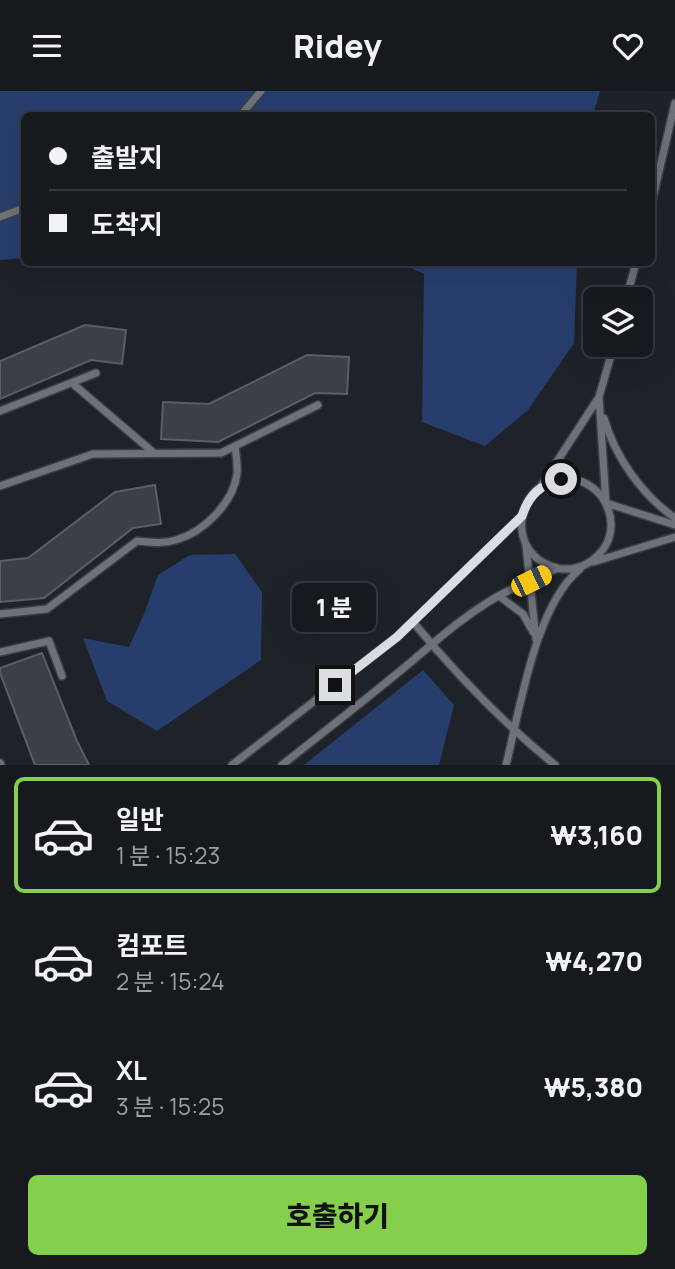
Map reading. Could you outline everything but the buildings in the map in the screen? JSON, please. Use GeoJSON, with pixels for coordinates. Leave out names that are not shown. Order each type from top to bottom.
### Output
{"type":"FeatureCollection","features":[{"type":"Feature","properties":{"kind":"lane"},"geometry":{"type":"LineString","coordinates":[[244,112],[261,91]]}},
{"type":"Feature","properties":{"kind":"lane"},"geometry":{"type":"LineString","coordinates":[[655,189],[675,103]]}},
{"type":"Feature","properties":{"kind":"lane"},"geometry":{"type":"LineString","coordinates":[[0,218],[21,209]]}},
{"type":"Feature","properties":{"kind":"lane"},"geometry":{"type":"LineString","coordinates":[[629,287],[635,266]]}},
{"type":"Feature","properties":{"kind":"lane"},"geometry":{"type":"LineString","coordinates":[[611,357],[599,397],[541,487],[526,502],[521,530],[526,544],[534,557],[547,566],[578,568],[675,537]]}},
{"type":"Feature","properties":{"kind":"lane"},"geometry":{"type":"LineString","coordinates":[[0,411],[96,373]]}},
{"type":"Feature","properties":{"kind":"lane"},"geometry":{"type":"LineString","coordinates":[[72,383],[155,454]]}},
{"type":"Feature","properties":{"kind":"lane"},"geometry":{"type":"LineString","coordinates":[[506,765],[536,643],[561,588],[603,551],[610,537],[611,521],[606,503],[599,397]]}},
{"type":"Feature","properties":{"kind":"lane"},"geometry":{"type":"LineString","coordinates":[[599,397],[608,432],[625,464],[640,485],[675,518]]}},
{"type":"Feature","properties":{"kind":"lane"},"geometry":{"type":"LineString","coordinates":[[0,486],[93,454],[221,453],[318,405]]}},
{"type":"Feature","properties":{"kind":"lane"},"geometry":{"type":"LineString","coordinates":[[0,614],[47,609],[137,541],[159,543],[176,540],[210,520],[224,505],[233,488],[237,473],[235,446]]}},
{"type":"Feature","properties":{"kind":"lane"},"geometry":{"type":"LineString","coordinates":[[541,487],[561,479],[575,480],[589,485],[606,503],[675,525]]}},
{"type":"Feature","properties":{"kind":"lane"},"geometry":{"type":"LineString","coordinates":[[232,765],[413,622],[522,516]]}},
{"type":"Feature","properties":{"kind":"lane"},"geometry":{"type":"LineString","coordinates":[[526,544],[536,643]]}},
{"type":"Feature","properties":{"kind":"lane"},"geometry":{"type":"LineString","coordinates":[[282,765],[431,644],[499,596],[557,568]]}},
{"type":"Feature","properties":{"kind":"lane"},"geometry":{"type":"LineString","coordinates":[[499,596],[523,614],[529,622],[536,643]]}},
{"type":"Feature","properties":{"kind":"lane"},"geometry":{"type":"LineString","coordinates":[[413,622],[514,732],[555,765]]}},
{"type":"Feature","properties":{"kind":"lane"},"geometry":{"type":"LineString","coordinates":[[0,652],[49,641],[62,676]]}},
{"type":"Feature","properties":{"kind":"shaded area"},"geometry":{"type":"Polygon","coordinates":[[[0,91],[600,91],[594,112],[21,112],[21,258],[0,260],[0,91]]]}},
{"type":"Feature","properties":{"kind":"shaded area"},"geometry":{"type":"Polygon","coordinates":[[[407,266],[577,266],[574,343],[528,410],[485,446],[422,422],[424,274],[407,266]]]}},
{"type":"Feature","properties":{"kind":"shaded area"},"geometry":{"type":"Polygon","coordinates":[[[235,554],[262,592],[261,660],[157,731],[107,701],[83,638],[129,647],[158,575],[190,555],[235,554]]]}},
{"type":"Feature","properties":{"kind":"shaded area"},"geometry":{"type":"Polygon","coordinates":[[[423,670],[454,705],[439,765],[304,765],[423,670]]]}},
{"type":"Feature","properties":{"kind":"route"},"geometry":{"type":"LineString","coordinates":[[335,685],[413,622],[522,516],[526,502],[535,491],[547,483],[561,479]]}}]}
